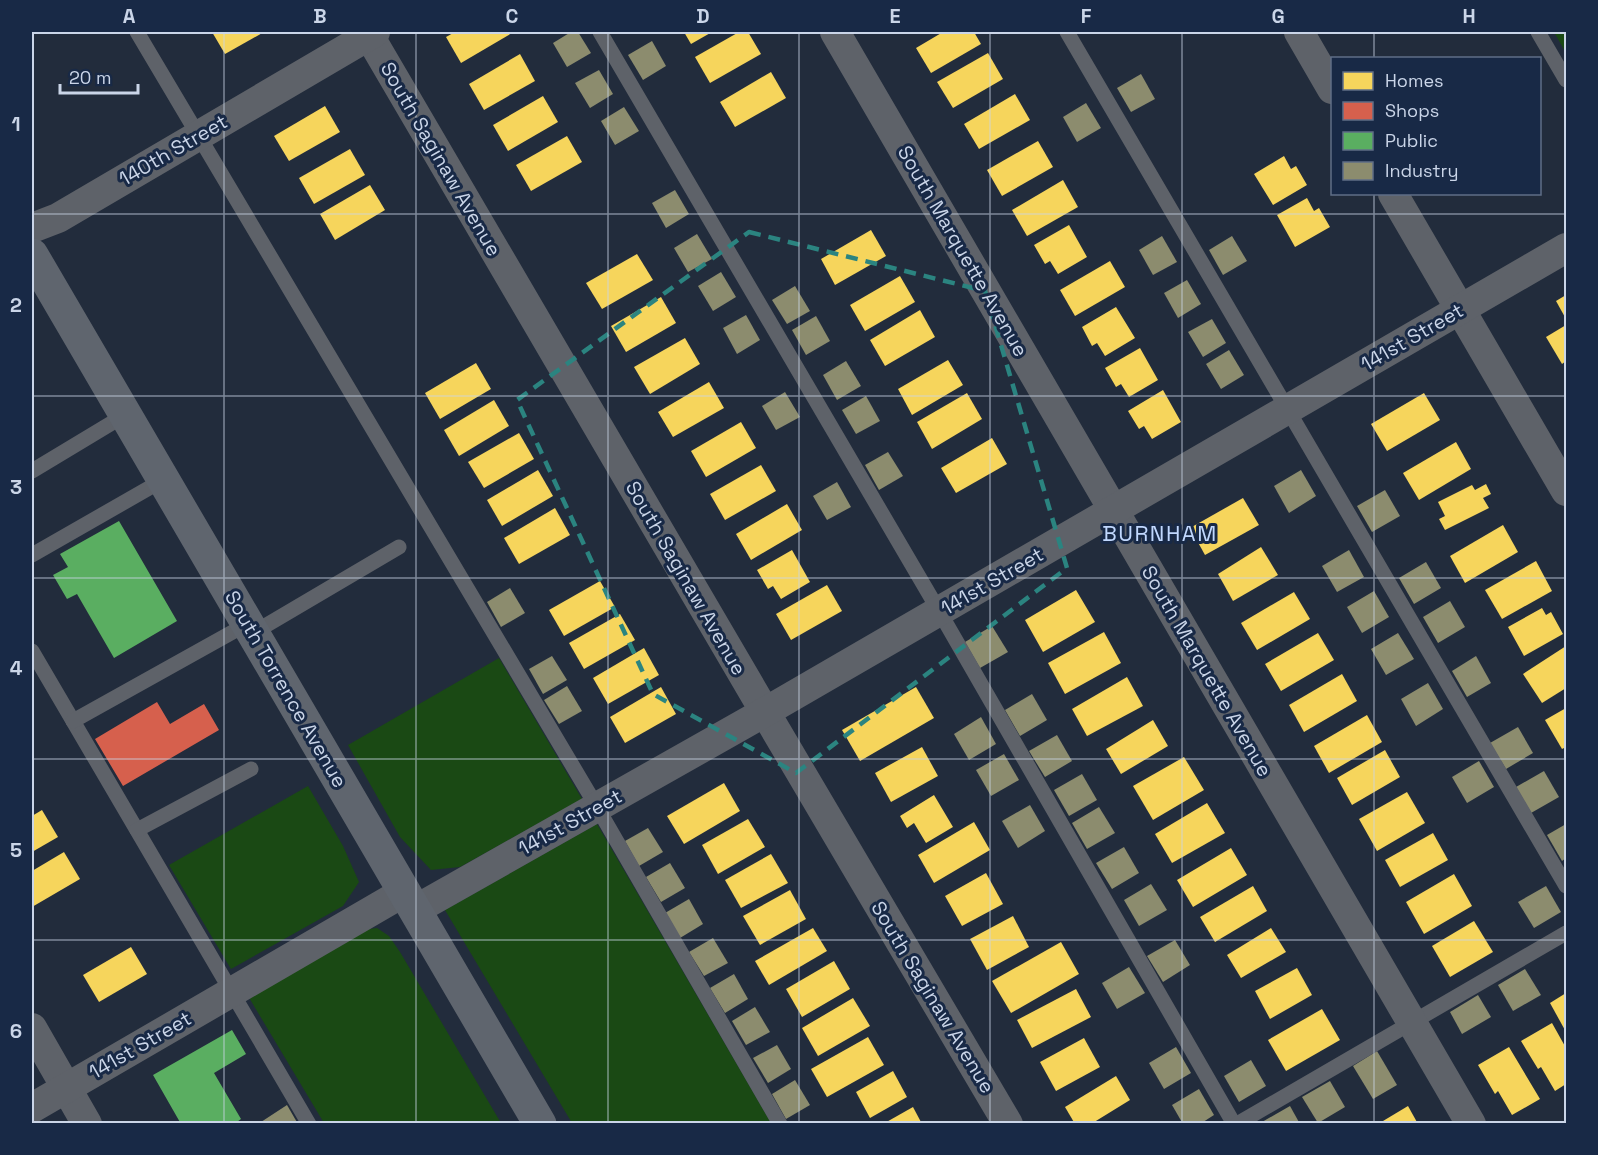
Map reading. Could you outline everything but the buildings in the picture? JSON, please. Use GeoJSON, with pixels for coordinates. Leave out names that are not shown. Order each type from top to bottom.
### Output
{"type":"FeatureCollection","features":[{"type":"Feature","properties":{"kind":"main road","name":"South Torrence Avenue"},"geometry":{"type":"LineString","coordinates":[[32,255],[540,1124]]}},
{"type":"Feature","properties":{"kind":"street","name":"South Marquette Avenue"},"geometry":{"type":"LineString","coordinates":[[835,32],[1471,1124]]}},
{"type":"Feature","properties":{"kind":"street"},"geometry":{"type":"LineString","coordinates":[[1299,32],[1331,87]]}},
{"type":"Feature","properties":{"kind":"street","name":"140th Street"},"geometry":{"type":"LineString","coordinates":[[32,228],[58,218],[370,33]]}},
{"type":"Feature","properties":{"kind":"street","name":"South Saginaw Avenue"},"geometry":{"type":"LineString","coordinates":[[370,33],[1008,1124]]}},
{"type":"Feature","properties":{"kind":"street"},"geometry":{"type":"LineString","coordinates":[[1394,195],[1566,492]]}},
{"type":"Feature","properties":{"kind":"street","name":"141st Street"},"geometry":{"type":"LineString","coordinates":[[32,1108],[231,991],[597,807],[1566,248]]}},
{"type":"Feature","properties":{"kind":"street"},"geometry":{"type":"LineString","coordinates":[[32,1028],[87,1124]]}},
{"type":"Feature","properties":{"kind":"lane"},"geometry":{"type":"LineString","coordinates":[[137,32],[597,807],[780,1124]]}},
{"type":"Feature","properties":{"kind":"lane"},"geometry":{"type":"LineString","coordinates":[[600,32],[1236,1124],[1566,933]]}},
{"type":"Feature","properties":{"kind":"lane"},"geometry":{"type":"LineString","coordinates":[[1067,32],[1566,886]]}},
{"type":"Feature","properties":{"kind":"lane"},"geometry":{"type":"LineString","coordinates":[[1538,32],[1566,80]]}},
{"type":"Feature","properties":{"kind":"lane"},"geometry":{"type":"LineString","coordinates":[[32,471],[125,415]]}},
{"type":"Feature","properties":{"kind":"lane"},"geometry":{"type":"LineString","coordinates":[[32,555],[163,480]]}},
{"type":"Feature","properties":{"kind":"lane"},"geometry":{"type":"LineString","coordinates":[[73,721],[399,547]]}},
{"type":"Feature","properties":{"kind":"lane"},"geometry":{"type":"LineString","coordinates":[[32,651],[309,1124]]}},
{"type":"Feature","properties":{"kind":"lane"},"geometry":{"type":"LineString","coordinates":[[136,830],[251,769]]}},
{"type":"Feature","properties":{"kind":"highlighted area"},"geometry":{"type":"Polygon","coordinates":[[[749,232],[985,291],[1067,568],[796,773],[653,694],[517,400],[749,232]]]}},
{"type":"Feature","properties":{"kind":"green space"},"geometry":{"type":"Polygon","coordinates":[[[1554,32],[1566,32],[1566,53],[1554,32]]]}},
{"type":"Feature","properties":{"kind":"green space"},"geometry":{"type":"Polygon","coordinates":[[[499,658],[582,799],[460,867],[431,870],[400,837],[348,745],[499,658]]]}},
{"type":"Feature","properties":{"kind":"green space"},"geometry":{"type":"Polygon","coordinates":[[[308,786],[343,846],[359,882],[343,906],[231,969],[169,865],[308,786]]]}},
{"type":"Feature","properties":{"kind":"green space"},"geometry":{"type":"Polygon","coordinates":[[[597,824],[771,1123],[572,1123],[445,910],[597,824]]]}},
{"type":"Feature","properties":{"kind":"green space"},"geometry":{"type":"Polygon","coordinates":[[[377,928],[389,936],[400,952],[501,1123],[324,1123],[248,996],[362,930],[377,928]]]}},
{"type":"Feature","properties":{"kind":"district","name":"BURNHAM"},"geometry":{"type":"Point","coordinates":[1160,533]}}]}
